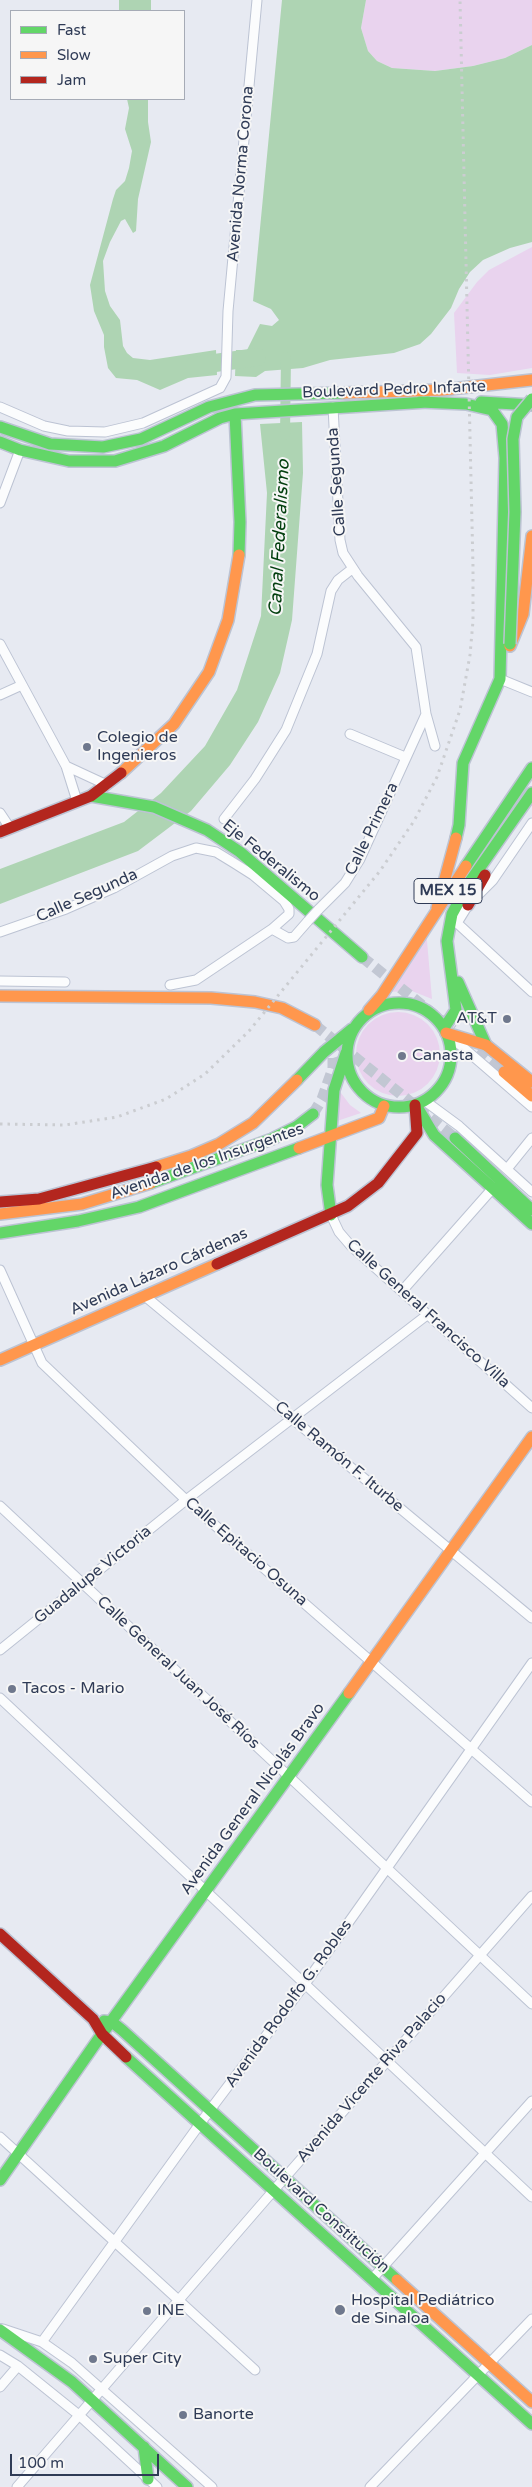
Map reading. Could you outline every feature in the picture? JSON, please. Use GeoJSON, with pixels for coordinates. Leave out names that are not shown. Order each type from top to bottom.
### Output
{"type":"FeatureCollection","features":[{"type":"Feature","properties":{"kind":"main road","name":"Boulevard Pedro Infante"},"geometry":{"type":"LineString","coordinates":[[0,427],[50,444],[81,447],[120,444],[141,439],[209,407],[259,394],[442,390],[532,380]]}},
{"type":"Feature","properties":{"kind":"main road"},"geometry":{"type":"LineString","coordinates":[[509,649],[515,512],[514,439],[517,417],[532,399]]}},
{"type":"Feature","properties":{"kind":"main road","name":"Boulevard Pedro Infante"},"geometry":{"type":"LineString","coordinates":[[0,442],[20,450],[69,461],[115,461],[137,456],[164,446],[220,418],[236,414],[333,406],[420,402],[532,405]]}},
{"type":"Feature","properties":{"kind":"main road"},"geometry":{"type":"LineString","coordinates":[[420,402],[486,407],[500,418],[504,436],[505,458],[500,679]]}},
{"type":"Feature","properties":{"kind":"main road"},"geometry":{"type":"LineString","coordinates":[[5,830],[91,796],[107,785],[156,743],[174,724],[209,672],[228,620],[239,554],[240,522],[236,414]]}},
{"type":"Feature","properties":{"kind":"main road"},"geometry":{"type":"LineString","coordinates":[[437,908],[458,825],[463,764],[500,679],[509,649],[521,623],[530,579],[532,536]]}},
{"type":"Feature","properties":{"kind":"main road","name":"MEX 15"},"geometry":{"type":"LineString","coordinates":[[365,1014],[382,995],[437,908],[532,768]]}},
{"type":"Feature","properties":{"kind":"main road","name":"MEX 15"},"geometry":{"type":"LineString","coordinates":[[445,1030],[456,1010],[447,941],[449,926],[458,901],[532,793]]}},
{"type":"Feature","properties":{"kind":"main road","name":"Eje Federalismo"},"geometry":{"type":"LineString","coordinates":[[91,796],[154,807],[207,830],[240,852],[362,957]]}},
{"type":"Feature","properties":{"kind":"main road"},"geometry":{"type":"LineString","coordinates":[[468,905],[489,868],[523,820],[532,798]]}},
{"type":"Feature","properties":{"kind":"main road"},"geometry":{"type":"LineString","coordinates":[[450,961],[486,1045]]}},
{"type":"Feature","properties":{"kind":"main road"},"geometry":{"type":"LineString","coordinates":[[0,996],[211,998],[255,1002],[289,1011],[315,1025]]}},
{"type":"Feature","properties":{"kind":"main road"},"geometry":{"type":"LineString","coordinates":[[331,1215],[328,1185],[334,1090],[352,1029],[365,1014],[378,1006],[393,1002],[408,1003],[422,1008],[435,1016],[445,1030],[452,1052],[445,1080],[436,1092],[418,1104],[400,1108],[384,1106],[369,1098],[356,1086],[348,1070],[346,1053]]}},
{"type":"Feature","properties":{"kind":"main road","name":"Avenida de los Insurgentes"},"geometry":{"type":"LineString","coordinates":[[0,1202],[39,1199],[96,1185],[192,1156],[219,1144],[253,1123],[324,1052],[352,1029]]}},
{"type":"Feature","properties":{"kind":"main road"},"geometry":{"type":"LineString","coordinates":[[445,1030],[486,1045],[532,1082]]}},
{"type":"Feature","properties":{"kind":"main road"},"geometry":{"type":"LineString","coordinates":[[504,1072],[532,1096]]}},
{"type":"Feature","properties":{"kind":"main road"},"geometry":{"type":"LineString","coordinates":[[418,1104],[434,1135],[532,1224]]}},
{"type":"Feature","properties":{"kind":"main road","name":"Avenida Lázaro Cárdenas"},"geometry":{"type":"LineString","coordinates":[[0,1360],[331,1215],[361,1198],[378,1183],[417,1133],[418,1104]]}},
{"type":"Feature","properties":{"kind":"main road","name":"Avenida de los Insurgentes"},"geometry":{"type":"LineString","coordinates":[[0,1233],[78,1221],[139,1207],[379,1118],[384,1106]]}},
{"type":"Feature","properties":{"kind":"main road"},"geometry":{"type":"LineString","coordinates":[[0,1214],[82,1204],[138,1188],[272,1139],[296,1128],[313,1114]]}},
{"type":"Feature","properties":{"kind":"main road"},"geometry":{"type":"LineString","coordinates":[[455,1138],[532,1210]]}},
{"type":"Feature","properties":{"kind":"main road","name":"Avenida General Nicolás Bravo"},"geometry":{"type":"LineString","coordinates":[[0,2180],[20,2155],[102,2034],[452,1552],[532,1437]]}},
{"type":"Feature","properties":{"kind":"main road","name":"Boulevard Constitución"},"geometry":{"type":"LineString","coordinates":[[0,1934],[93,2019],[102,2034],[532,2424]]}},
{"type":"Feature","properties":{"kind":"main road"},"geometry":{"type":"LineString","coordinates":[[93,2019],[112,2022]]}},
{"type":"Feature","properties":{"kind":"main road","name":"Boulevard Constitución"},"geometry":{"type":"LineString","coordinates":[[112,2022],[532,2402]]}},
{"type":"Feature","properties":{"kind":"main road"},"geometry":{"type":"LineString","coordinates":[[0,2329],[48,2363],[93,2400],[187,2487]]}},
{"type":"Feature","properties":{"kind":"main road"},"geometry":{"type":"LineString","coordinates":[[144,2447],[148,2479]]}},
{"type":"Feature","properties":{"kind":"street","name":"Avenida Norma Corona"},"geometry":{"type":"LineString","coordinates":[[0,407],[44,426],[68,431],[105,432],[143,423],[215,392],[220,388],[226,377],[226,348],[257,0]]}},
{"type":"Feature","properties":{"kind":"street","name":"Calle Segunda"},"geometry":{"type":"LineString","coordinates":[[333,406],[340,540],[352,569],[416,647],[426,714],[435,746]]}},
{"type":"Feature","properties":{"kind":"street"},"geometry":{"type":"LineString","coordinates":[[0,504],[20,450]]}},
{"type":"Feature","properties":{"kind":"street"},"geometry":{"type":"LineString","coordinates":[[224,819],[255,779],[286,730],[317,654],[331,591],[338,580],[352,569]]}},
{"type":"Feature","properties":{"kind":"street"},"geometry":{"type":"LineString","coordinates":[[0,644],[66,766],[77,801]]}},
{"type":"Feature","properties":{"kind":"street"},"geometry":{"type":"LineString","coordinates":[[500,679],[532,692]]}},
{"type":"Feature","properties":{"kind":"street"},"geometry":{"type":"LineString","coordinates":[[0,694],[22,685]]}},
{"type":"Feature","properties":{"kind":"street","name":"Calle Primera"},"geometry":{"type":"LineString","coordinates":[[272,929],[288,938],[299,932],[345,883],[360,859],[426,714]]}},
{"type":"Feature","properties":{"kind":"street"},"geometry":{"type":"LineString","coordinates":[[350,734],[406,757]]}},
{"type":"Feature","properties":{"kind":"street"},"geometry":{"type":"LineString","coordinates":[[66,766],[107,785]]}},
{"type":"Feature","properties":{"kind":"street"},"geometry":{"type":"LineString","coordinates":[[0,813],[5,830]]}},
{"type":"Feature","properties":{"kind":"street"},"geometry":{"type":"LineString","coordinates":[[532,823],[528,839],[493,880],[468,905],[457,923],[532,992]]}},
{"type":"Feature","properties":{"kind":"street","name":"Calle Segunda"},"geometry":{"type":"LineString","coordinates":[[0,932],[66,909],[114,888],[186,850],[204,848],[216,852],[253,875],[284,902],[289,909],[289,914],[272,929]]}},
{"type":"Feature","properties":{"kind":"street"},"geometry":{"type":"LineString","coordinates":[[170,985],[196,980],[272,929]]}},
{"type":"Feature","properties":{"kind":"street"},"geometry":{"type":"LineString","coordinates":[[0,981],[65,982]]}},
{"type":"Feature","properties":{"kind":"street"},"geometry":{"type":"LineString","coordinates":[[445,1030],[532,1107]]}},
{"type":"Feature","properties":{"kind":"street"},"geometry":{"type":"LineString","coordinates":[[418,1104],[459,1126],[532,1192]]}},
{"type":"Feature","properties":{"kind":"street"},"geometry":{"type":"LineString","coordinates":[[507,1169],[532,1138]]}},
{"type":"Feature","properties":{"kind":"street"},"geometry":{"type":"LineString","coordinates":[[402,1292],[493,1188]]}},
{"type":"Feature","properties":{"kind":"street","name":"Calle General Francisco Villa"},"geometry":{"type":"LineString","coordinates":[[331,1215],[339,1232],[351,1246],[532,1408]]}},
{"type":"Feature","properties":{"kind":"street","name":"Calle Epitacio Osuna"},"geometry":{"type":"LineString","coordinates":[[0,1270],[32,1345],[42,1363],[186,1500],[372,1663],[530,1797]]}},
{"type":"Feature","properties":{"kind":"street","name":"Calle Ramón F. Iturbe"},"geometry":{"type":"LineString","coordinates":[[146,1297],[532,1618]]}},
{"type":"Feature","properties":{"kind":"street","name":"Guadalupe Victoria"},"geometry":{"type":"LineString","coordinates":[[0,1650],[186,1500],[427,1315]]}},
{"type":"Feature","properties":{"kind":"street","name":"Calle General Juan José Ríos"},"geometry":{"type":"LineString","coordinates":[[0,1506],[532,2004]]}},
{"type":"Feature","properties":{"kind":"street","name":"Avenida Rodolfo G. Robles"},"geometry":{"type":"LineString","coordinates":[[42,2342],[210,2110],[305,1984],[532,1664]]}},
{"type":"Feature","properties":{"kind":"street"},"geometry":{"type":"LineString","coordinates":[[0,1698],[532,2197]]}},
{"type":"Feature","properties":{"kind":"street","name":"Avenida Vicente Riva Palacio"},"geometry":{"type":"LineString","coordinates":[[17,2487],[479,1954],[532,1896]]}},
{"type":"Feature","properties":{"kind":"street"},"geometry":{"type":"LineString","coordinates":[[372,2279],[532,2101]]}},
{"type":"Feature","properties":{"kind":"street"},"geometry":{"type":"LineString","coordinates":[[0,2137],[255,2370]]}},
{"type":"Feature","properties":{"kind":"street"},"geometry":{"type":"LineString","coordinates":[[370,2487],[532,2319]]}},
{"type":"Feature","properties":{"kind":"street"},"geometry":{"type":"LineString","coordinates":[[0,2329],[42,2342],[102,2387],[212,2487]]}},
{"type":"Feature","properties":{"kind":"street"},"geometry":{"type":"LineString","coordinates":[[0,2355],[18,2366],[80,2416],[157,2487]]}},
{"type":"Feature","properties":{"kind":"street"},"geometry":{"type":"LineString","coordinates":[[0,2386],[18,2366]]}},
{"type":"Feature","properties":{"kind":"street"},"geometry":{"type":"LineString","coordinates":[[377,2480],[385,2487]]}},
{"type":"Feature","properties":{"kind":"shaded area"},"geometry":{"type":"Polygon","coordinates":[[[366,0],[532,0],[532,45],[505,58],[473,66],[435,71],[392,68],[377,61],[368,51],[361,28],[366,0]]]}},
{"type":"Feature","properties":{"kind":"shaded area"},"geometry":{"type":"Polygon","coordinates":[[[532,247],[532,368],[490,375],[457,373],[454,313],[477,282],[489,270],[532,247]]]}},
{"type":"Feature","properties":{"kind":"shaded area"},"geometry":{"type":"Polygon","coordinates":[[[426,929],[432,999],[412,991],[387,992],[426,929]]]}},
{"type":"Feature","properties":{"kind":"shaded area"},"geometry":{"type":"Polygon","coordinates":[[[398,1012],[421,1019],[433,1031],[440,1054],[433,1077],[421,1089],[398,1096],[375,1089],[363,1077],[356,1054],[363,1031],[375,1019],[398,1012]]]}},
{"type":"Feature","properties":{"kind":"shaded area"},"geometry":{"type":"Polygon","coordinates":[[[338,1089],[350,1105],[361,1113],[337,1121],[338,1089]]]}},
{"type":"Feature","properties":{"kind":"water"},"geometry":{"type":"Polygon","coordinates":[[[119,0],[151,0],[151,10],[119,10],[119,0]]]}},
{"type":"Feature","properties":{"kind":"water"},"geometry":{"type":"Polygon","coordinates":[[[282,0],[366,0],[361,28],[368,51],[377,61],[392,68],[435,71],[473,66],[505,58],[532,45],[532,242],[510,248],[483,260],[470,272],[459,289],[451,308],[431,334],[420,344],[394,353],[330,360],[303,368],[265,371],[256,377],[235,376],[236,350],[247,350],[260,324],[272,326],[279,320],[271,309],[253,301],[282,0]]]}},
{"type":"Feature","properties":{"kind":"water"},"geometry":{"type":"Polygon","coordinates":[[[127,100],[148,100],[148,122],[151,142],[138,199],[136,231],[133,233],[125,219],[121,221],[103,261],[105,291],[110,306],[120,320],[123,346],[133,358],[150,360],[216,350],[217,375],[188,378],[160,390],[137,380],[116,378],[108,368],[104,335],[94,311],[90,285],[116,190],[125,181],[129,168],[132,151],[125,129],[129,108],[127,100]]]}},
{"type":"Feature","properties":{"kind":"water"},"geometry":{"type":"Polygon","coordinates":[[[302,422],[303,473],[292,620],[280,673],[258,722],[230,765],[191,811],[138,851],[0,904],[0,869],[124,822],[161,793],[205,746],[237,690],[261,616],[267,493],[260,424],[302,422]]]}},
{"type":"Feature","properties":{"kind":"waterway"},"geometry":{"type":"LineString","coordinates":[[194,366],[257,357]]}},
{"type":"Feature","properties":{"kind":"waterway","name":"Canal Federalismo"},"geometry":{"type":"LineString","coordinates":[[285,435],[286,357]]}},
{"type":"Feature","properties":{"kind":"tunnel"},"geometry":{"type":"LineString","coordinates":[[362,957],[453,1030]]}},
{"type":"Feature","properties":{"kind":"tunnel"},"geometry":{"type":"LineString","coordinates":[[315,1025],[455,1138]]}},
{"type":"Feature","properties":{"kind":"tunnel"},"geometry":{"type":"LineString","coordinates":[[313,1114],[322,1099],[333,1068],[333,1058],[327,1040]]}},
{"type":"Feature","properties":{"kind":"tunnel"},"geometry":{"type":"LineString","coordinates":[[465,1040],[504,1072]]}},
{"type":"Feature","properties":{"kind":"railway"},"geometry":{"type":"LineString","coordinates":[[0,1124],[65,1125],[117,1117],[166,1099],[205,1074],[249,1031],[380,871],[414,821],[437,777],[460,710],[470,655],[473,621],[460,0]]}},
{"type":"Feature","properties":{"kind":"traffic: fast"},"geometry":{"type":"LineString","coordinates":[[0,427],[50,444],[103,447],[141,439],[209,407],[255,395],[343,393]]}},
{"type":"Feature","properties":{"kind":"traffic: fast"},"geometry":{"type":"LineString","coordinates":[[510,644],[515,512],[513,439],[517,417],[532,399]]}},
{"type":"Feature","properties":{"kind":"traffic: fast"},"geometry":{"type":"LineString","coordinates":[[420,402],[466,404],[492,410],[502,424],[505,458],[500,679],[463,763],[459,825],[456,838]]}},
{"type":"Feature","properties":{"kind":"traffic: fast"},"geometry":{"type":"LineString","coordinates":[[0,442],[20,450],[69,461],[115,461],[164,446],[220,418],[235,414],[428,402]]}},
{"type":"Feature","properties":{"kind":"traffic: fast"},"geometry":{"type":"LineString","coordinates":[[481,402],[532,405]]}},
{"type":"Feature","properties":{"kind":"traffic: fast"},"geometry":{"type":"LineString","coordinates":[[235,414],[240,522],[239,555]]}},
{"type":"Feature","properties":{"kind":"traffic: fast"},"geometry":{"type":"LineString","coordinates":[[466,866],[532,768]]}},
{"type":"Feature","properties":{"kind":"traffic: fast"},"geometry":{"type":"LineString","coordinates":[[444,1028],[456,1010],[447,941],[452,914],[469,883],[532,793]]}},
{"type":"Feature","properties":{"kind":"traffic: fast"},"geometry":{"type":"LineString","coordinates":[[91,796],[154,807],[207,830],[240,852],[362,957]]}},
{"type":"Feature","properties":{"kind":"traffic: fast"},"geometry":{"type":"LineString","coordinates":[[458,982],[486,1045]]}},
{"type":"Feature","properties":{"kind":"traffic: fast"},"geometry":{"type":"LineString","coordinates":[[399,1003],[419,1006],[436,1018],[448,1035],[451,1055],[448,1075],[436,1092],[419,1104],[399,1107],[379,1104],[362,1092],[350,1075],[347,1055],[350,1035],[362,1018],[379,1006],[399,1003]]}},
{"type":"Feature","properties":{"kind":"traffic: fast"},"geometry":{"type":"LineString","coordinates":[[297,1080],[324,1052],[352,1029]]}},
{"type":"Feature","properties":{"kind":"traffic: fast"},"geometry":{"type":"LineString","coordinates":[[331,1215],[327,1185],[334,1090],[346,1053]]}},
{"type":"Feature","properties":{"kind":"traffic: fast"},"geometry":{"type":"LineString","coordinates":[[416,1105],[434,1135],[532,1224]]}},
{"type":"Feature","properties":{"kind":"traffic: fast"},"geometry":{"type":"LineString","coordinates":[[151,1183],[272,1139],[296,1127],[313,1114]]}},
{"type":"Feature","properties":{"kind":"traffic: fast"},"geometry":{"type":"LineString","coordinates":[[455,1138],[532,1210]]}},
{"type":"Feature","properties":{"kind":"traffic: fast"},"geometry":{"type":"LineString","coordinates":[[0,1233],[78,1221],[139,1207],[299,1148]]}},
{"type":"Feature","properties":{"kind":"traffic: fast"},"geometry":{"type":"LineString","coordinates":[[0,2180],[102,2034],[349,1693]]}},
{"type":"Feature","properties":{"kind":"traffic: fast"},"geometry":{"type":"LineString","coordinates":[[104,2021],[112,2022],[122,2030],[397,2280]]}},
{"type":"Feature","properties":{"kind":"traffic: fast"},"geometry":{"type":"LineString","coordinates":[[126,2057],[532,2424]]}},
{"type":"Feature","properties":{"kind":"traffic: fast"},"geometry":{"type":"LineString","coordinates":[[0,2330],[72,2382],[187,2487]]}},
{"type":"Feature","properties":{"kind":"traffic: fast"},"geometry":{"type":"LineString","coordinates":[[144,2447],[148,2479]]}},
{"type":"Feature","properties":{"kind":"traffic: slow"},"geometry":{"type":"LineString","coordinates":[[343,393],[442,390],[532,380]]}},
{"type":"Feature","properties":{"kind":"traffic: slow"},"geometry":{"type":"LineString","coordinates":[[510,646],[523,614],[532,536]]}},
{"type":"Feature","properties":{"kind":"traffic: slow"},"geometry":{"type":"LineString","coordinates":[[121,773],[174,724],[209,672],[228,620],[239,555]]}},
{"type":"Feature","properties":{"kind":"traffic: slow"},"geometry":{"type":"LineString","coordinates":[[437,908],[456,838]]}},
{"type":"Feature","properties":{"kind":"traffic: slow"},"geometry":{"type":"LineString","coordinates":[[369,1010],[382,995],[466,866]]}},
{"type":"Feature","properties":{"kind":"traffic: slow"},"geometry":{"type":"LineString","coordinates":[[0,996],[211,998],[255,1002],[282,1008],[315,1025]]}},
{"type":"Feature","properties":{"kind":"traffic: slow"},"geometry":{"type":"LineString","coordinates":[[446,1033],[486,1045],[532,1082]]}},
{"type":"Feature","properties":{"kind":"traffic: slow"},"geometry":{"type":"LineString","coordinates":[[504,1072],[532,1096]]}},
{"type":"Feature","properties":{"kind":"traffic: slow"},"geometry":{"type":"LineString","coordinates":[[156,1167],[191,1156],[219,1144],[253,1123],[297,1080]]}},
{"type":"Feature","properties":{"kind":"traffic: slow"},"geometry":{"type":"LineString","coordinates":[[299,1148],[379,1118],[384,1106]]}},
{"type":"Feature","properties":{"kind":"traffic: slow"},"geometry":{"type":"LineString","coordinates":[[0,1214],[82,1204],[151,1183]]}},
{"type":"Feature","properties":{"kind":"traffic: slow"},"geometry":{"type":"LineString","coordinates":[[0,1360],[217,1264]]}},
{"type":"Feature","properties":{"kind":"traffic: slow"},"geometry":{"type":"LineString","coordinates":[[349,1693],[532,1437]]}},
{"type":"Feature","properties":{"kind":"traffic: slow"},"geometry":{"type":"LineString","coordinates":[[397,2280],[532,2402]]}},
{"type":"Feature","properties":{"kind":"traffic: jam"},"geometry":{"type":"LineString","coordinates":[[0,832],[91,796],[121,773]]}},
{"type":"Feature","properties":{"kind":"traffic: jam"},"geometry":{"type":"LineString","coordinates":[[468,905],[485,875]]}},
{"type":"Feature","properties":{"kind":"traffic: jam"},"geometry":{"type":"LineString","coordinates":[[217,1264],[348,1206],[378,1183],[417,1133],[415,1105]]}},
{"type":"Feature","properties":{"kind":"traffic: jam"},"geometry":{"type":"LineString","coordinates":[[0,1202],[39,1199],[156,1167]]}},
{"type":"Feature","properties":{"kind":"traffic: jam"},"geometry":{"type":"LineString","coordinates":[[0,1934],[93,2019],[102,2034],[126,2057]]}},
{"type":"Feature","properties":{"kind":"place","name":"Colegio de Ingenieros"},"geometry":{"type":"Point","coordinates":[87,747]}},
{"type":"Feature","properties":{"kind":"place","name":"AT&T"},"geometry":{"type":"Point","coordinates":[507,1019]}},
{"type":"Feature","properties":{"kind":"place","name":"Canasta"},"geometry":{"type":"Point","coordinates":[402,1056]}},
{"type":"Feature","properties":{"kind":"place","name":"Tacos - Mario"},"geometry":{"type":"Point","coordinates":[12,1689]}},
{"type":"Feature","properties":{"kind":"place","name":"Hospital Pediátrico de Sinaloa"},"geometry":{"type":"Point","coordinates":[340,2310]}},
{"type":"Feature","properties":{"kind":"place","name":"INE"},"geometry":{"type":"Point","coordinates":[147,2311]}},
{"type":"Feature","properties":{"kind":"place","name":"Super City"},"geometry":{"type":"Point","coordinates":[93,2359]}},
{"type":"Feature","properties":{"kind":"place","name":"Banorte"},"geometry":{"type":"Point","coordinates":[183,2415]}}]}
